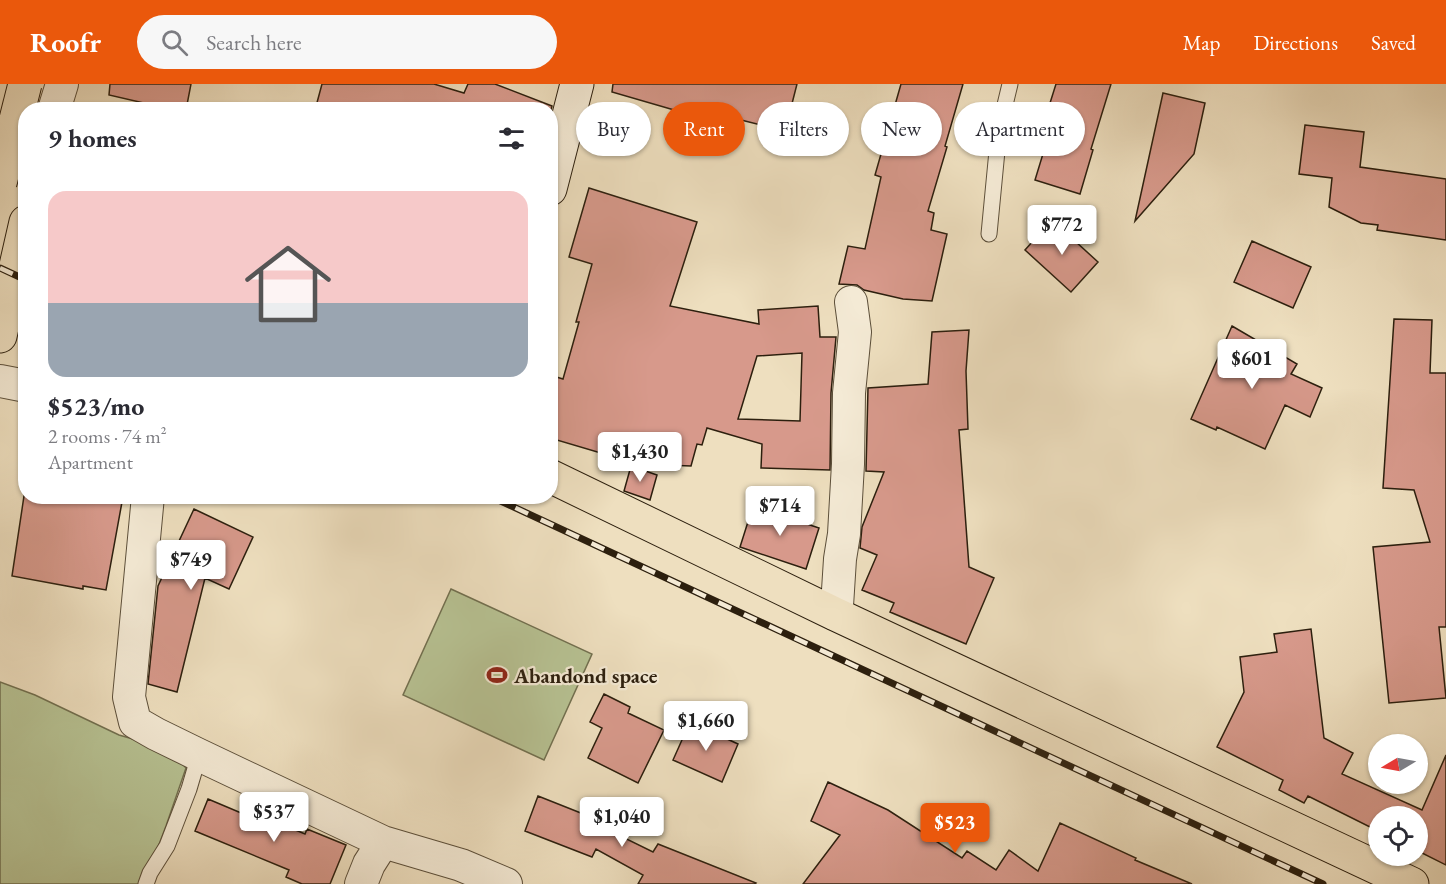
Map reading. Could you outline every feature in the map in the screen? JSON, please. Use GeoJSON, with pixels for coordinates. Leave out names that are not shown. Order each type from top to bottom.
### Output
{"type":"FeatureCollection","features":[{"type":"Feature","properties":{"kind":"main road"},"geometry":{"type":"LineString","coordinates":[[21,102],[26,84]]}},
{"type":"Feature","properties":{"kind":"main road"},"geometry":{"type":"LineString","coordinates":[[0,105],[18,124]]}},
{"type":"Feature","properties":{"kind":"main road"},"geometry":{"type":"LineString","coordinates":[[0,183],[18,114]]}},
{"type":"Feature","properties":{"kind":"main road"},"geometry":{"type":"LineString","coordinates":[[0,336],[18,257]]}},
{"type":"Feature","properties":{"kind":"main road"},"geometry":{"type":"LineString","coordinates":[[558,480],[835,614],[1412,884]]}},
{"type":"Feature","properties":{"kind":"street"},"geometry":{"type":"LineString","coordinates":[[56,102],[62,84]]}},
{"type":"Feature","properties":{"kind":"street"},"geometry":{"type":"LineString","coordinates":[[558,158],[577,84]]}},
{"type":"Feature","properties":{"kind":"street"},"geometry":{"type":"LineString","coordinates":[[835,614],[844,534],[849,393],[855,332],[851,302]]}},
{"type":"Feature","properties":{"kind":"street"},"geometry":{"type":"LineString","coordinates":[[0,381],[18,384]]}},
{"type":"Feature","properties":{"kind":"street"},"geometry":{"type":"LineString","coordinates":[[147,504],[129,697],[135,722],[199,755],[383,842],[460,874],[506,884]]}},
{"type":"Feature","properties":{"kind":"street"},"geometry":{"type":"LineString","coordinates":[[362,884],[369,864],[383,842]]}},
{"type":"Feature","properties":{"kind":"lane"},"geometry":{"type":"LineString","coordinates":[[989,234],[999,130],[1010,84]]}},
{"type":"Feature","properties":{"kind":"lane"},"geometry":{"type":"LineString","coordinates":[[146,884],[155,863],[167,846],[189,789],[199,755]]}},
{"type":"Feature","properties":{"kind":"green space","name":"Abandond space"},"geometry":{"type":"Polygon","coordinates":[[[451,589],[592,654],[544,760],[403,695],[451,589]]]}},
{"type":"Feature","properties":{"kind":"green space"},"geometry":{"type":"Polygon","coordinates":[[[0,682],[35,695],[119,735],[147,743],[175,756],[186,768],[144,884],[0,884],[0,682]]]}},
{"type":"Feature","properties":{"kind":"building"},"geometry":{"type":"Polygon","coordinates":[[[110,84],[191,84],[188,102],[139,102],[109,95],[110,84]]]}},
{"type":"Feature","properties":{"kind":"building"},"geometry":{"type":"Polygon","coordinates":[[[322,84],[434,84],[464,93],[468,84],[495,84],[542,102],[317,102],[322,84]]]}},
{"type":"Feature","properties":{"kind":"building"},"geometry":{"type":"Polygon","coordinates":[[[613,84],[797,84],[792,102],[757,102],[757,124],[745,121],[745,102],[663,102],[663,107],[612,92],[613,84]]]}},
{"type":"Feature","properties":{"kind":"building"},"geometry":{"type":"Polygon","coordinates":[[[901,84],[963,84],[958,102],[954,102],[954,115],[945,146],[947,147],[928,211],[934,213],[931,230],[947,234],[932,301],[903,299],[864,290],[857,285],[839,284],[848,246],[865,249],[881,177],[875,175],[880,156],[942,156],[942,102],[896,102],[901,84]]]}},
{"type":"Feature","properties":{"kind":"building"},"geometry":{"type":"Polygon","coordinates":[[[1056,84],[1111,84],[1080,194],[1035,180],[1042,156],[1085,156],[1085,102],[1050,102],[1056,84]]]}},
{"type":"Feature","properties":{"kind":"building"},"geometry":{"type":"Polygon","coordinates":[[[1163,93],[1205,103],[1194,154],[1135,221],[1163,93]]]}},
{"type":"Feature","properties":{"kind":"building"},"geometry":{"type":"Polygon","coordinates":[[[1305,125],[1364,132],[1360,167],[1446,179],[1446,240],[1377,230],[1378,225],[1361,223],[1329,207],[1332,178],[1299,174],[1305,125]]]}},
{"type":"Feature","properties":{"kind":"building"},"geometry":{"type":"Polygon","coordinates":[[[589,188],[697,222],[670,306],[759,324],[758,310],[818,306],[820,337],[836,337],[831,393],[830,470],[761,468],[762,444],[707,428],[702,445],[697,444],[691,466],[638,464],[558,440],[558,377],[563,379],[592,264],[569,257],[589,188]],[[802,353],[757,356],[738,419],[800,421],[802,353]]]}},
{"type":"Feature","properties":{"kind":"building"},"geometry":{"type":"Polygon","coordinates":[[[1052,220],[1098,262],[1071,292],[1025,250],[1052,220]]]}},
{"type":"Feature","properties":{"kind":"building"},"geometry":{"type":"Polygon","coordinates":[[[1252,241],[1311,267],[1293,308],[1234,282],[1252,241]]]}},
{"type":"Feature","properties":{"kind":"building"},"geometry":{"type":"Polygon","coordinates":[[[1394,319],[1432,320],[1430,373],[1446,373],[1446,627],[1439,627],[1446,698],[1389,703],[1373,547],[1430,542],[1414,490],[1383,488],[1394,319]]]}},
{"type":"Feature","properties":{"kind":"building"},"geometry":{"type":"Polygon","coordinates":[[[1232,326],[1297,364],[1291,374],[1322,388],[1310,417],[1285,405],[1265,449],[1217,427],[1216,430],[1191,419],[1232,326]]]}},
{"type":"Feature","properties":{"kind":"building"},"geometry":{"type":"Polygon","coordinates":[[[969,330],[966,371],[968,429],[959,430],[969,567],[994,578],[966,644],[890,612],[894,603],[862,590],[877,555],[860,548],[862,527],[884,472],[866,471],[868,388],[928,384],[932,332],[969,330]]]}},
{"type":"Feature","properties":{"kind":"building"},"geometry":{"type":"Polygon","coordinates":[[[631,466],[657,475],[650,500],[624,491],[631,466]]]}},
{"type":"Feature","properties":{"kind":"building"},"geometry":{"type":"Polygon","coordinates":[[[23,504],[122,504],[106,590],[83,586],[83,589],[12,576],[23,504]]]}},
{"type":"Feature","properties":{"kind":"building"},"geometry":{"type":"Polygon","coordinates":[[[753,506],[819,528],[806,569],[740,547],[753,506]]]}},
{"type":"Feature","properties":{"kind":"building"},"geometry":{"type":"Polygon","coordinates":[[[194,509],[253,537],[229,589],[205,578],[177,692],[148,684],[158,586],[194,509]]]}},
{"type":"Feature","properties":{"kind":"building"},"geometry":{"type":"Polygon","coordinates":[[[1311,629],[1324,738],[1353,753],[1342,774],[1368,786],[1368,794],[1386,794],[1413,806],[1368,806],[1368,826],[1308,796],[1304,803],[1279,790],[1283,780],[1217,747],[1244,692],[1240,657],[1277,652],[1274,634],[1311,629]]]}},
{"type":"Feature","properties":{"kind":"building"},"geometry":{"type":"Polygon","coordinates":[[[604,694],[630,707],[628,713],[664,730],[638,783],[588,758],[602,728],[590,722],[604,694]]]}},
{"type":"Feature","properties":{"kind":"building"},"geometry":{"type":"Polygon","coordinates":[[[690,722],[738,744],[722,782],[673,760],[690,722]]]}},
{"type":"Feature","properties":{"kind":"building"},"geometry":{"type":"Polygon","coordinates":[[[1446,755],[1446,865],[1428,856],[1428,806],[1424,806],[1446,755]]]}},
{"type":"Feature","properties":{"kind":"building"},"geometry":{"type":"Polygon","coordinates":[[[828,782],[888,810],[962,858],[967,851],[996,870],[1009,850],[1038,871],[1060,823],[1136,858],[1135,860],[1192,884],[803,884],[840,835],[811,821],[828,782]]]}},
{"type":"Feature","properties":{"kind":"building"},"geometry":{"type":"Polygon","coordinates":[[[538,796],[606,823],[604,828],[653,852],[658,844],[756,883],[638,884],[643,875],[596,849],[592,857],[525,831],[538,796]]]}},
{"type":"Feature","properties":{"kind":"building"},"geometry":{"type":"Polygon","coordinates":[[[208,799],[253,818],[255,813],[305,834],[307,829],[346,845],[330,884],[302,884],[286,877],[289,870],[195,831],[208,799]]]}},
{"type":"Feature","properties":{"kind":"railway"},"geometry":{"type":"LineString","coordinates":[[0,268],[18,276]]}},
{"type":"Feature","properties":{"kind":"railway"},"geometry":{"type":"LineString","coordinates":[[507,504],[1323,884]]}},
{"type":"Feature","properties":{"kind":"place","name":"Abandond space"},"geometry":{"type":"Point","coordinates":[497,675]}}]}
